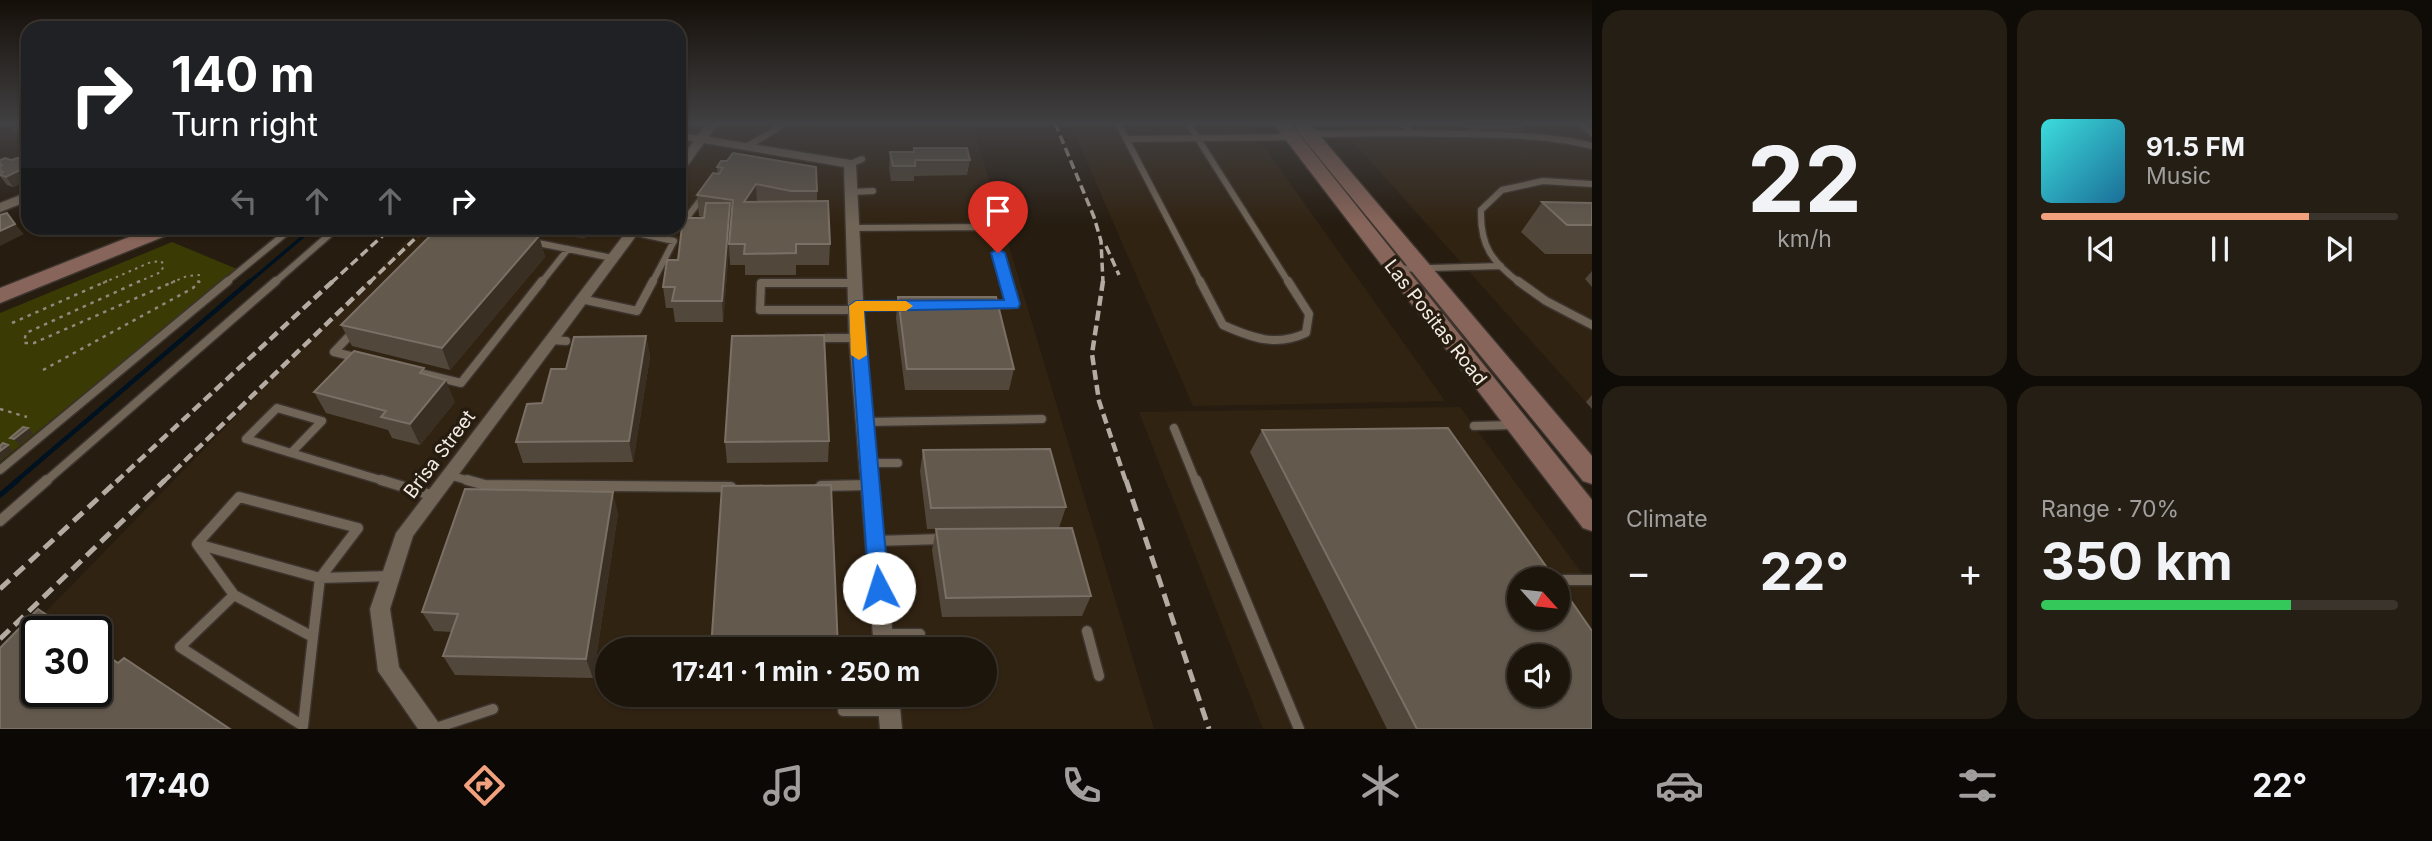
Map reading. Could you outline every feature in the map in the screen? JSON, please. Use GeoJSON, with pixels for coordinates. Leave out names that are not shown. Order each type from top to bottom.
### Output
{"type":"FeatureCollection","features":[{"type":"Feature","properties":{"kind":"main road","name":"Las Positas Road"},"geometry":{"type":"LineString","coordinates":[[1315,157],[1395,269],[1592,520]]}},
{"type":"Feature","properties":{"kind":"main road","name":"Las Positas Road"},"geometry":{"type":"LineString","coordinates":[[1320,157],[1420,268],[1592,474]]}},
{"type":"Feature","properties":{"kind":"main road"},"geometry":{"type":"LineString","coordinates":[[0,281],[115,235]]}},
{"type":"Feature","properties":{"kind":"main road"},"geometry":{"type":"LineString","coordinates":[[0,296],[151,235]]}},
{"type":"Feature","properties":{"kind":"street"},"geometry":{"type":"LineString","coordinates":[[793,157],[812,161],[856,162],[851,191],[857,338],[883,637]]}},
{"type":"Feature","properties":{"kind":"street"},"geometry":{"type":"LineString","coordinates":[[0,208],[21,199]]}},
{"type":"Feature","properties":{"kind":"street","name":"Brisa Street"},"geometry":{"type":"LineString","coordinates":[[432,729],[389,671],[380,610],[405,533],[559,341],[582,299],[629,235]]}},
{"type":"Feature","properties":{"kind":"lane"},"geometry":{"type":"LineString","coordinates":[[1135,157],[1223,325],[1245,335],[1273,342],[1291,341],[1306,333],[1309,314],[1210,157]]}},
{"type":"Feature","properties":{"kind":"lane"},"geometry":{"type":"LineString","coordinates":[[1592,184],[1543,181],[1502,190],[1481,210],[1482,239],[1501,266],[1560,311],[1592,326]]}},
{"type":"Feature","properties":{"kind":"lane"},"geometry":{"type":"LineString","coordinates":[[686,217],[709,188]]}},
{"type":"Feature","properties":{"kind":"lane"},"geometry":{"type":"LineString","coordinates":[[851,191],[873,191]]}},
{"type":"Feature","properties":{"kind":"lane"},"geometry":{"type":"LineString","coordinates":[[852,229],[991,227],[1013,304],[985,305]]}},
{"type":"Feature","properties":{"kind":"lane"},"geometry":{"type":"LineString","coordinates":[[0,470],[284,235]]}},
{"type":"Feature","properties":{"kind":"lane"},"geometry":{"type":"LineString","coordinates":[[0,522],[330,235]]}},
{"type":"Feature","properties":{"kind":"lane"},"geometry":{"type":"LineString","coordinates":[[582,299],[636,311],[674,241],[652,235]]}},
{"type":"Feature","properties":{"kind":"lane"},"geometry":{"type":"LineString","coordinates":[[527,241],[612,258]]}},
{"type":"Feature","properties":{"kind":"lane"},"geometry":{"type":"LineString","coordinates":[[410,371],[461,383],[568,250]]}},
{"type":"Feature","properties":{"kind":"lane"},"geometry":{"type":"LineString","coordinates":[[1395,269],[1501,266]]}},
{"type":"Feature","properties":{"kind":"lane"},"geometry":{"type":"LineString","coordinates":[[855,283],[761,283],[760,310],[920,306]]}},
{"type":"Feature","properties":{"kind":"lane"},"geometry":{"type":"LineString","coordinates":[[362,323],[334,352],[372,362]]}},
{"type":"Feature","properties":{"kind":"lane"},"geometry":{"type":"LineString","coordinates":[[827,338],[857,338]]}},
{"type":"Feature","properties":{"kind":"lane"},"geometry":{"type":"LineString","coordinates":[[291,453],[322,421],[278,408],[246,439],[268,446],[291,453],[433,496]]}},
{"type":"Feature","properties":{"kind":"lane"},"geometry":{"type":"LineString","coordinates":[[865,422],[1042,419]]}},
{"type":"Feature","properties":{"kind":"lane"},"geometry":{"type":"LineString","coordinates":[[1474,426],[1517,425]]}},
{"type":"Feature","properties":{"kind":"lane"},"geometry":{"type":"LineString","coordinates":[[1174,428],[1299,729]]}},
{"type":"Feature","properties":{"kind":"lane"},"geometry":{"type":"LineString","coordinates":[[868,463],[898,463]]}},
{"type":"Feature","properties":{"kind":"lane"},"geometry":{"type":"LineString","coordinates":[[449,475],[485,485],[745,487]]}},
{"type":"Feature","properties":{"kind":"lane"},"geometry":{"type":"LineString","coordinates":[[814,486],[870,485]]}},
{"type":"Feature","properties":{"kind":"lane"},"geometry":{"type":"LineString","coordinates":[[197,544],[239,497],[358,528],[320,578],[303,726],[180,647],[234,595]]}},
{"type":"Feature","properties":{"kind":"lane"},"geometry":{"type":"LineString","coordinates":[[875,541],[955,539]]}},
{"type":"Feature","properties":{"kind":"lane"},"geometry":{"type":"LineString","coordinates":[[197,544],[320,578],[391,576]]}},
{"type":"Feature","properties":{"kind":"lane"},"geometry":{"type":"LineString","coordinates":[[197,544],[234,595],[314,638]]}},
{"type":"Feature","properties":{"kind":"lane"},"geometry":{"type":"LineString","coordinates":[[1570,580],[1592,580]]}},
{"type":"Feature","properties":{"kind":"lane"},"geometry":{"type":"LineString","coordinates":[[1087,631],[1099,676]]}},
{"type":"Feature","properties":{"kind":"lane"},"geometry":{"type":"LineString","coordinates":[[906,637],[920,634]]}},
{"type":"Feature","properties":{"kind":"lane"},"geometry":{"type":"LineString","coordinates":[[432,729],[494,709]]}},
{"type":"Feature","properties":{"kind":"lane"},"geometry":{"type":"LineString","coordinates":[[843,711],[889,712]]}},
{"type":"Feature","properties":{"kind":"path"},"geometry":{"type":"LineString","coordinates":[[12,323],[151,262],[161,261],[164,265],[161,272],[26,333],[24,343],[34,343],[187,276],[199,275],[200,281],[193,288],[43,370]]}},
{"type":"Feature","properties":{"kind":"path"},"geometry":{"type":"LineString","coordinates":[[10,412],[13,408]]}},
{"type":"Feature","properties":{"kind":"path"},"geometry":{"type":"LineString","coordinates":[[0,409],[27,417]]}},
{"type":"Feature","properties":{"kind":"shaded area"},"geometry":{"type":"Polygon","coordinates":[[[686,157],[982,157],[1154,729],[0,729],[0,659],[21,637],[21,707],[112,707],[112,616],[42,616],[412,235],[686,235],[686,157]]]}},
{"type":"Feature","properties":{"kind":"shaded area"},"geometry":{"type":"Polygon","coordinates":[[[1085,157],[1271,157],[1445,401],[1193,406],[1085,157]]]}},
{"type":"Feature","properties":{"kind":"shaded area"},"geometry":{"type":"Polygon","coordinates":[[[1367,157],[1592,157],[1592,409],[1367,157]]]}},
{"type":"Feature","properties":{"kind":"shaded area"},"geometry":{"type":"Polygon","coordinates":[[[172,242],[237,269],[0,462],[0,313],[172,242]]]}},
{"type":"Feature","properties":{"kind":"shaded area"},"geometry":{"type":"Polygon","coordinates":[[[1460,407],[1592,587],[1592,729],[1263,729],[1139,412],[1460,407]]]}},
{"type":"Feature","properties":{"kind":"building"},"geometry":{"type":"Polygon","coordinates":[[[21,157],[21,170],[6,177],[0,175],[3,172],[0,171],[0,160],[21,157]]]}},
{"type":"Feature","properties":{"kind":"building"},"geometry":{"type":"Polygon","coordinates":[[[730,157],[757,157],[816,167],[817,191],[791,191],[756,184],[744,202],[828,201],[830,244],[796,244],[796,253],[744,254],[745,244],[729,244],[733,200],[697,195],[713,173],[719,174],[723,168],[717,167],[721,161],[727,161],[730,157]]]}},
{"type":"Feature","properties":{"kind":"building"},"geometry":{"type":"Polygon","coordinates":[[[891,157],[969,157],[970,160],[915,160],[915,166],[893,166],[891,157]]]}},
{"type":"Feature","properties":{"kind":"building"},"geometry":{"type":"Polygon","coordinates":[[[1542,202],[1592,203],[1592,225],[1567,225],[1542,202]]]}},
{"type":"Feature","properties":{"kind":"building"},"geometry":{"type":"Polygon","coordinates":[[[706,203],[730,203],[722,301],[672,301],[675,287],[663,287],[667,260],[678,260],[681,235],[686,235],[686,218],[704,218],[706,203]]]}},
{"type":"Feature","properties":{"kind":"building"},"geometry":{"type":"Polygon","coordinates":[[[7,213],[15,224],[0,231],[0,215],[7,213]]]}},
{"type":"Feature","properties":{"kind":"building"},"geometry":{"type":"Polygon","coordinates":[[[431,235],[539,236],[442,348],[341,325],[431,235]]]}},
{"type":"Feature","properties":{"kind":"building"},"geometry":{"type":"Polygon","coordinates":[[[898,297],[996,297],[1014,369],[907,369],[898,297]]]}},
{"type":"Feature","properties":{"kind":"building"},"geometry":{"type":"Polygon","coordinates":[[[824,335],[829,441],[725,442],[732,336],[824,335]]]}},
{"type":"Feature","properties":{"kind":"building"},"geometry":{"type":"Polygon","coordinates":[[[646,336],[629,441],[516,442],[527,404],[542,403],[551,369],[566,369],[574,337],[646,336]]]}},
{"type":"Feature","properties":{"kind":"building"},"geometry":{"type":"Polygon","coordinates":[[[354,351],[424,368],[420,373],[446,380],[410,424],[381,417],[386,411],[314,392],[354,351]]]}},
{"type":"Feature","properties":{"kind":"building"},"geometry":{"type":"Polygon","coordinates":[[[23,427],[28,428],[14,439],[10,438],[23,427]]]}},
{"type":"Feature","properties":{"kind":"building"},"geometry":{"type":"Polygon","coordinates":[[[1448,428],[1546,567],[1507,567],[1507,630],[1570,630],[1570,599],[1592,631],[1592,729],[1417,729],[1262,430],[1448,428]]]}},
{"type":"Feature","properties":{"kind":"building"},"geometry":{"type":"Polygon","coordinates":[[[1050,449],[1066,507],[931,508],[923,450],[1050,449]]]}},
{"type":"Feature","properties":{"kind":"building"},"geometry":{"type":"Polygon","coordinates":[[[831,485],[837,637],[712,637],[722,486],[831,485]]]}},
{"type":"Feature","properties":{"kind":"building"},"geometry":{"type":"Polygon","coordinates":[[[465,489],[613,492],[586,659],[443,656],[458,614],[422,612],[465,489]]]}},
{"type":"Feature","properties":{"kind":"building"},"geometry":{"type":"Polygon","coordinates":[[[1072,528],[1091,596],[946,598],[936,529],[1072,528]]]}},
{"type":"Feature","properties":{"kind":"building"},"geometry":{"type":"Polygon","coordinates":[[[38,609],[48,616],[31,616],[38,609]]]}},
{"type":"Feature","properties":{"kind":"building"},"geometry":{"type":"Polygon","coordinates":[[[21,626],[21,707],[112,707],[112,659],[118,663],[124,658],[230,729],[0,729],[0,648],[21,626]]]}},
{"type":"Feature","properties":{"kind":"waterway"},"geometry":{"type":"LineString","coordinates":[[248,283],[305,235]]}},
{"type":"Feature","properties":{"kind":"waterway"},"geometry":{"type":"LineString","coordinates":[[15,482],[250,281]]}},
{"type":"Feature","properties":{"kind":"waterway"},"geometry":{"type":"LineString","coordinates":[[0,495],[18,480]]}},
{"type":"Feature","properties":{"kind":"railway"},"geometry":{"type":"LineString","coordinates":[[1069,157],[1101,241],[1103,281]]}},
{"type":"Feature","properties":{"kind":"railway"},"geometry":{"type":"LineString","coordinates":[[331,283],[383,235]]}},
{"type":"Feature","properties":{"kind":"railway"},"geometry":{"type":"LineString","coordinates":[[369,283],[419,235]]}},
{"type":"Feature","properties":{"kind":"railway"},"geometry":{"type":"LineString","coordinates":[[1106,246],[1119,275]]}},
{"type":"Feature","properties":{"kind":"railway"},"geometry":{"type":"LineString","coordinates":[[116,482],[333,281]]}},
{"type":"Feature","properties":{"kind":"railway"},"geometry":{"type":"LineString","coordinates":[[163,482],[371,281]]}},
{"type":"Feature","properties":{"kind":"railway"},"geometry":{"type":"LineString","coordinates":[[1103,281],[1092,354],[1099,401],[1126,482]]}},
{"type":"Feature","properties":{"kind":"railway"},"geometry":{"type":"LineString","coordinates":[[0,589],[118,480]]}},
{"type":"Feature","properties":{"kind":"railway"},"geometry":{"type":"LineString","coordinates":[[0,639],[165,480]]}},
{"type":"Feature","properties":{"kind":"railway"},"geometry":{"type":"LineString","coordinates":[[1126,480],[1209,729]]}},
{"type":"Feature","properties":{"kind":"slow traffic"},"geometry":{"type":"LineString","coordinates":[[859,355],[856,306],[906,306]]}},
{"type":"Feature","properties":{"kind":"route"},"geometry":{"type":"LineString","coordinates":[[879,588],[856,306],[1013,304],[998,253]]}}]}
